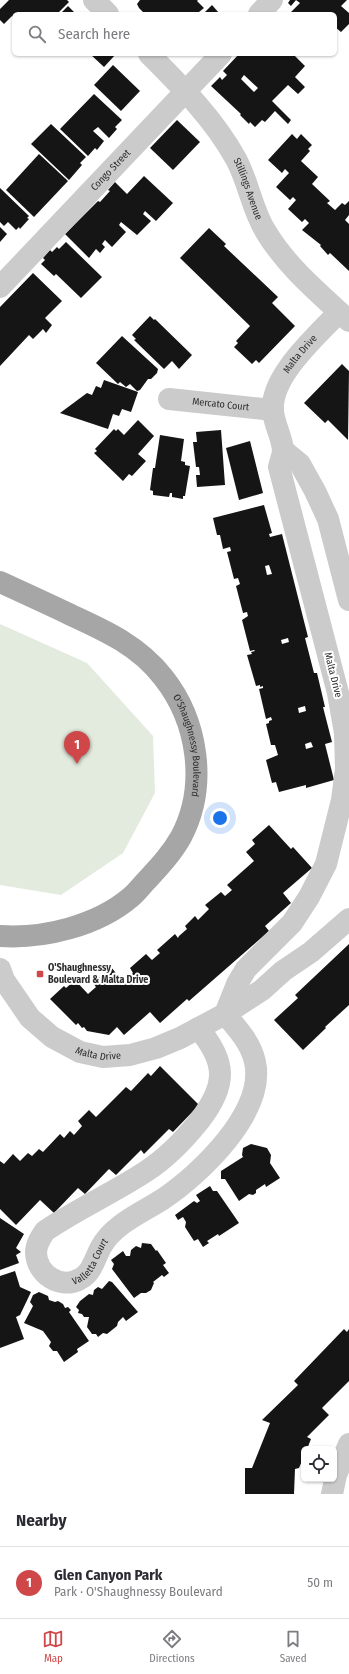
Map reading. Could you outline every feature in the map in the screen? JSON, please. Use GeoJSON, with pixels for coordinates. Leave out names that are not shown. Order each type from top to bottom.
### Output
{"type":"FeatureCollection","features":[{"type":"Feature","properties":{"kind":"main road","name":"O'Shaughnessy Boulevard"},"geometry":{"type":"LineString","coordinates":[[0,582],[112,634],[132,647],[150,662],[164,678],[187,719],[193,737],[197,776],[194,797],[181,836],[169,855],[130,897],[100,916],[62,930],[40,934],[0,936]]}},
{"type":"Feature","properties":{"kind":"street"},"geometry":{"type":"LineString","coordinates":[[94,0],[106,12]]}},
{"type":"Feature","properties":{"kind":"street"},"geometry":{"type":"LineString","coordinates":[[261,12],[272,0]]}},
{"type":"Feature","properties":{"kind":"street","name":"Stillings Avenue"},"geometry":{"type":"LineString","coordinates":[[151,56],[187,92],[222,137],[236,160],[247,184],[255,211],[266,233],[284,257],[344,317]]}},
{"type":"Feature","properties":{"kind":"street","name":"Congo Street"},"geometry":{"type":"LineString","coordinates":[[0,287],[187,92],[219,56]]}},
{"type":"Feature","properties":{"kind":"street","name":"Malta Drive"},"geometry":{"type":"LineString","coordinates":[[225,1014],[237,984],[246,969],[292,923],[310,897],[343,828],[346,769],[345,733],[338,693],[279,467],[283,450],[273,410],[276,393],[282,378],[292,364],[344,317]]}},
{"type":"Feature","properties":{"kind":"street","name":"Mercato Court"},"geometry":{"type":"LineString","coordinates":[[169,398],[273,410]]}},
{"type":"Feature","properties":{"kind":"street"},"geometry":{"type":"LineString","coordinates":[[283,450],[300,464],[315,491],[324,512],[349,600]]}},
{"type":"Feature","properties":{"kind":"street","name":"Malta Drive"},"geometry":{"type":"LineString","coordinates":[[0,970],[4,980],[30,1018],[52,1037],[80,1052],[103,1057],[130,1055],[156,1048],[225,1014],[262,990],[283,972],[312,952],[349,919]]}},
{"type":"Feature","properties":{"kind":"street","name":"Valletta Court"},"geometry":{"type":"LineString","coordinates":[[198,1028],[211,1042],[220,1066],[220,1079],[217,1093],[204,1114],[182,1141],[166,1156],[146,1172],[45,1231],[39,1241],[36,1252],[39,1265],[46,1276],[56,1281],[69,1282],[80,1279],[89,1272],[101,1247],[110,1234],[122,1224],[162,1199],[188,1180],[211,1158],[233,1131],[248,1106],[256,1085],[255,1062],[247,1041],[225,1014]]}},
{"type":"Feature","properties":{"kind":"street"},"geometry":{"type":"LineString","coordinates":[[332,1494],[336,1475],[349,1444]]}},
{"type":"Feature","properties":{"kind":"shaded area"},"geometry":{"type":"Polygon","coordinates":[[[0,624],[87,663],[153,736],[155,793],[123,853],[61,895],[0,885],[0,624]]]}},
{"type":"Feature","properties":{"kind":"building"},"geometry":{"type":"Polygon","coordinates":[[[9,0],[67,0],[69,2],[59,12],[12,12],[12,16],[4,24],[0,20],[0,9],[9,0]]]}},
{"type":"Feature","properties":{"kind":"building"},"geometry":{"type":"Polygon","coordinates":[[[140,0],[198,0],[197,1],[204,8],[199,12],[143,12],[137,4],[140,0]]]}},
{"type":"Feature","properties":{"kind":"building"},"geometry":{"type":"Polygon","coordinates":[[[290,0],[296,0],[291,6],[288,3],[290,0]]]}},
{"type":"Feature","properties":{"kind":"building"},"geometry":{"type":"Polygon","coordinates":[[[296,0],[347,0],[341,6],[349,13],[349,24],[341,32],[337,29],[337,12],[291,12],[300,3],[296,0]]]}},
{"type":"Feature","properties":{"kind":"building"},"geometry":{"type":"Polygon","coordinates":[[[212,5],[218,12],[205,12],[212,5]]]}},
{"type":"Feature","properties":{"kind":"building"},"geometry":{"type":"Polygon","coordinates":[[[68,6],[74,12],[62,12],[68,6]]]}},
{"type":"Feature","properties":{"kind":"building"},"geometry":{"type":"Polygon","coordinates":[[[92,56],[114,56],[104,67],[92,56]]]}},
{"type":"Feature","properties":{"kind":"building"},"geometry":{"type":"Polygon","coordinates":[[[237,56],[295,56],[305,66],[295,77],[305,87],[298,94],[288,85],[272,101],[291,120],[288,124],[275,111],[265,122],[262,120],[255,127],[250,122],[249,124],[240,115],[241,114],[211,86],[220,77],[222,80],[227,75],[223,71],[237,56]],[[244,75],[241,79],[254,92],[258,88],[244,75]]]}},
{"type":"Feature","properties":{"kind":"building"},"geometry":{"type":"Polygon","coordinates":[[[113,65],[140,91],[121,111],[94,85],[113,65]]]}},
{"type":"Feature","properties":{"kind":"building"},"geometry":{"type":"Polygon","coordinates":[[[94,94],[122,120],[115,127],[117,129],[109,138],[98,127],[93,131],[104,141],[97,150],[95,148],[88,156],[60,129],[94,94]]]}},
{"type":"Feature","properties":{"kind":"building"},"geometry":{"type":"Polygon","coordinates":[[[177,120],[200,142],[173,170],[150,148],[177,120]]]}},
{"type":"Feature","properties":{"kind":"building"},"geometry":{"type":"Polygon","coordinates":[[[51,124],[86,157],[80,163],[82,165],[69,180],[31,144],[51,124]]]}},
{"type":"Feature","properties":{"kind":"building"},"geometry":{"type":"Polygon","coordinates":[[[292,134],[297,139],[301,134],[312,145],[308,149],[310,151],[301,161],[318,177],[312,184],[330,201],[327,203],[335,210],[342,203],[345,205],[349,201],[349,215],[345,220],[349,224],[349,271],[330,253],[328,255],[320,246],[321,245],[302,230],[309,223],[305,219],[302,222],[288,209],[296,200],[293,197],[290,200],[276,187],[289,173],[285,169],[282,173],[268,160],[292,134]]]}},
{"type":"Feature","properties":{"kind":"building"},"geometry":{"type":"Polygon","coordinates":[[[39,154],[68,181],[34,217],[6,190],[39,154]]]}},
{"type":"Feature","properties":{"kind":"building"},"geometry":{"type":"Polygon","coordinates":[[[144,176],[173,203],[156,221],[145,211],[143,214],[151,221],[137,235],[121,222],[119,225],[126,232],[112,247],[105,240],[102,244],[105,247],[100,253],[96,249],[89,258],[65,234],[98,201],[100,202],[110,191],[108,190],[115,182],[127,194],[144,176]]]}},
{"type":"Feature","properties":{"kind":"building"},"geometry":{"type":"Polygon","coordinates":[[[0,188],[29,216],[27,218],[29,219],[20,229],[19,227],[16,230],[8,222],[4,226],[0,222],[0,188]]]}},
{"type":"Feature","properties":{"kind":"building"},"geometry":{"type":"Polygon","coordinates":[[[0,227],[7,234],[0,242],[0,227]]]}},
{"type":"Feature","properties":{"kind":"building"},"geometry":{"type":"Polygon","coordinates":[[[209,228],[226,244],[224,246],[278,297],[272,303],[295,326],[259,363],[256,360],[252,364],[234,347],[238,343],[236,341],[250,326],[180,258],[209,228]]]}},
{"type":"Feature","properties":{"kind":"building"},"geometry":{"type":"Polygon","coordinates":[[[66,242],[102,277],[81,298],[56,274],[54,276],[41,264],[45,260],[43,258],[50,250],[52,252],[57,247],[59,249],[66,242]]]}},
{"type":"Feature","properties":{"kind":"building"},"geometry":{"type":"Polygon","coordinates":[[[33,273],[62,301],[45,318],[52,325],[46,333],[43,329],[33,339],[29,335],[0,366],[0,307],[33,273]]]}},
{"type":"Feature","properties":{"kind":"building"},"geometry":{"type":"Polygon","coordinates":[[[150,316],[154,320],[155,319],[192,355],[179,369],[172,361],[164,369],[134,340],[136,339],[132,335],[150,316]]]}},
{"type":"Feature","properties":{"kind":"building"},"geometry":{"type":"Polygon","coordinates":[[[122,336],[158,369],[157,373],[151,379],[148,379],[140,390],[137,391],[130,384],[126,387],[120,382],[118,384],[96,363],[122,336]]]}},
{"type":"Feature","properties":{"kind":"building"},"geometry":{"type":"Polygon","coordinates":[[[342,364],[349,371],[348,440],[328,420],[325,423],[304,403],[342,364]]]}},
{"type":"Feature","properties":{"kind":"building"},"geometry":{"type":"Polygon","coordinates":[[[104,380],[138,392],[131,412],[122,409],[119,416],[113,414],[108,429],[60,413],[87,393],[92,395],[96,386],[101,388],[104,380]]]}},
{"type":"Feature","properties":{"kind":"building"},"geometry":{"type":"Polygon","coordinates":[[[138,420],[154,436],[138,454],[146,461],[132,476],[129,474],[123,481],[94,453],[97,451],[95,449],[114,429],[116,431],[118,429],[124,435],[138,420]]]}},
{"type":"Feature","properties":{"kind":"building"},"geometry":{"type":"Polygon","coordinates":[[[221,430],[225,485],[197,487],[196,475],[200,475],[199,467],[196,467],[193,442],[197,442],[196,432],[221,430]]]}},
{"type":"Feature","properties":{"kind":"building"},"geometry":{"type":"Polygon","coordinates":[[[160,435],[184,439],[181,461],[185,462],[185,465],[190,466],[185,496],[183,496],[183,499],[172,497],[172,493],[170,493],[169,497],[153,495],[153,491],[150,490],[160,435]]]}},
{"type":"Feature","properties":{"kind":"building"},"geometry":{"type":"Polygon","coordinates":[[[250,441],[263,493],[239,500],[226,448],[250,441]]]}},
{"type":"Feature","properties":{"kind":"building"},"geometry":{"type":"Polygon","coordinates":[[[264,505],[272,533],[269,534],[270,537],[282,534],[308,637],[305,638],[314,673],[317,673],[325,707],[323,707],[332,742],[325,744],[334,780],[306,788],[306,785],[279,792],[276,782],[272,783],[266,760],[278,755],[275,745],[271,745],[266,724],[272,720],[271,717],[266,719],[259,689],[263,688],[263,686],[256,686],[247,655],[252,654],[251,652],[255,651],[250,651],[242,620],[248,616],[247,612],[243,613],[236,586],[240,584],[238,578],[234,579],[227,552],[231,551],[230,547],[223,549],[220,535],[217,535],[213,518],[264,505]],[[269,565],[265,566],[267,575],[272,574],[269,565]],[[288,638],[281,640],[282,644],[289,642],[288,638]],[[305,706],[298,708],[299,713],[306,711],[305,706]],[[311,742],[305,744],[306,749],[313,747],[311,742]]]}},
{"type":"Feature","properties":{"kind":"building"},"geometry":{"type":"Polygon","coordinates":[[[269,825],[291,849],[293,847],[312,868],[283,893],[291,903],[265,926],[269,931],[189,1001],[187,999],[160,1023],[150,1012],[124,1035],[117,1027],[109,1035],[87,1031],[78,1023],[76,1025],[50,999],[64,986],[66,988],[75,980],[88,994],[96,987],[93,983],[111,967],[123,982],[133,973],[130,968],[146,954],[152,960],[160,953],[157,950],[175,934],[178,938],[187,929],[185,926],[195,916],[198,920],[209,909],[205,905],[221,892],[225,896],[232,890],[227,885],[254,861],[246,852],[255,844],[252,840],[269,825]]]}},
{"type":"Feature","properties":{"kind":"building"},"geometry":{"type":"Polygon","coordinates":[[[349,944],[349,1005],[303,1050],[274,1020],[298,998],[295,995],[349,944]]]}},
{"type":"Feature","properties":{"kind":"building"},"geometry":{"type":"Polygon","coordinates":[[[160,1066],[199,1105],[173,1132],[169,1129],[144,1154],[141,1150],[116,1175],[109,1169],[85,1194],[78,1188],[54,1213],[40,1200],[16,1225],[0,1209],[0,1161],[4,1164],[13,1154],[20,1161],[28,1153],[32,1156],[39,1149],[43,1152],[60,1134],[64,1138],[70,1131],[74,1135],[82,1126],[78,1121],[89,1110],[96,1117],[126,1087],[131,1091],[148,1073],[151,1076],[160,1066]]]}},
{"type":"Feature","properties":{"kind":"building"},"geometry":{"type":"Polygon","coordinates":[[[251,1144],[267,1148],[271,1155],[270,1163],[280,1178],[266,1187],[265,1184],[256,1190],[256,1193],[253,1195],[249,1194],[239,1201],[225,1179],[221,1179],[221,1171],[243,1157],[243,1148],[251,1144]]]}},
{"type":"Feature","properties":{"kind":"building"},"geometry":{"type":"Polygon","coordinates":[[[210,1186],[213,1191],[217,1191],[239,1223],[219,1236],[218,1234],[207,1241],[209,1243],[203,1247],[198,1239],[194,1241],[185,1227],[186,1222],[183,1217],[178,1220],[175,1215],[194,1201],[197,1203],[200,1201],[196,1195],[210,1186]]]}},
{"type":"Feature","properties":{"kind":"building"},"geometry":{"type":"Polygon","coordinates":[[[0,1218],[24,1234],[16,1248],[21,1252],[16,1255],[19,1263],[0,1270],[0,1218]]]}},
{"type":"Feature","properties":{"kind":"building"},"geometry":{"type":"Polygon","coordinates":[[[142,1243],[151,1244],[156,1251],[157,1250],[166,1263],[163,1265],[169,1273],[164,1277],[162,1275],[153,1282],[154,1283],[151,1290],[146,1293],[141,1293],[134,1298],[112,1269],[114,1264],[111,1260],[123,1251],[126,1256],[130,1256],[131,1250],[136,1246],[141,1248],[142,1243]]]}},
{"type":"Feature","properties":{"kind":"building"},"geometry":{"type":"Polygon","coordinates":[[[15,1271],[20,1287],[31,1292],[20,1315],[16,1317],[24,1339],[0,1348],[0,1276],[15,1271]]]}},
{"type":"Feature","properties":{"kind":"building"},"geometry":{"type":"Polygon","coordinates":[[[109,1281],[112,1282],[138,1312],[126,1321],[123,1317],[118,1322],[117,1326],[107,1334],[103,1333],[98,1337],[96,1334],[92,1334],[87,1327],[89,1317],[84,1317],[82,1314],[78,1313],[79,1310],[76,1307],[80,1301],[89,1294],[93,1295],[94,1290],[98,1287],[102,1289],[109,1281]]]}},
{"type":"Feature","properties":{"kind":"building"},"geometry":{"type":"Polygon","coordinates":[[[39,1292],[48,1296],[49,1300],[55,1302],[58,1301],[63,1304],[65,1308],[68,1307],[71,1310],[69,1312],[89,1341],[77,1349],[78,1352],[64,1362],[57,1351],[53,1351],[49,1346],[51,1342],[43,1331],[24,1323],[33,1306],[30,1302],[33,1295],[39,1292]]]}},
{"type":"Feature","properties":{"kind":"building"},"geometry":{"type":"Polygon","coordinates":[[[344,1329],[347,1332],[349,1329],[349,1381],[322,1408],[329,1415],[307,1437],[311,1439],[308,1446],[301,1446],[301,1463],[299,1468],[295,1469],[294,1494],[245,1494],[245,1468],[252,1468],[270,1423],[262,1420],[298,1385],[294,1381],[344,1329]]]}},
{"type":"Feature","properties":{"kind":"place","name":"Glen Canyon Park"},"geometry":{"type":"Point","coordinates":[77,764]}},
{"type":"Feature","properties":{"kind":"place","name":"O'Shaughnessy Boulevard & Malta Drive"},"geometry":{"type":"Point","coordinates":[40,974]}}]}
